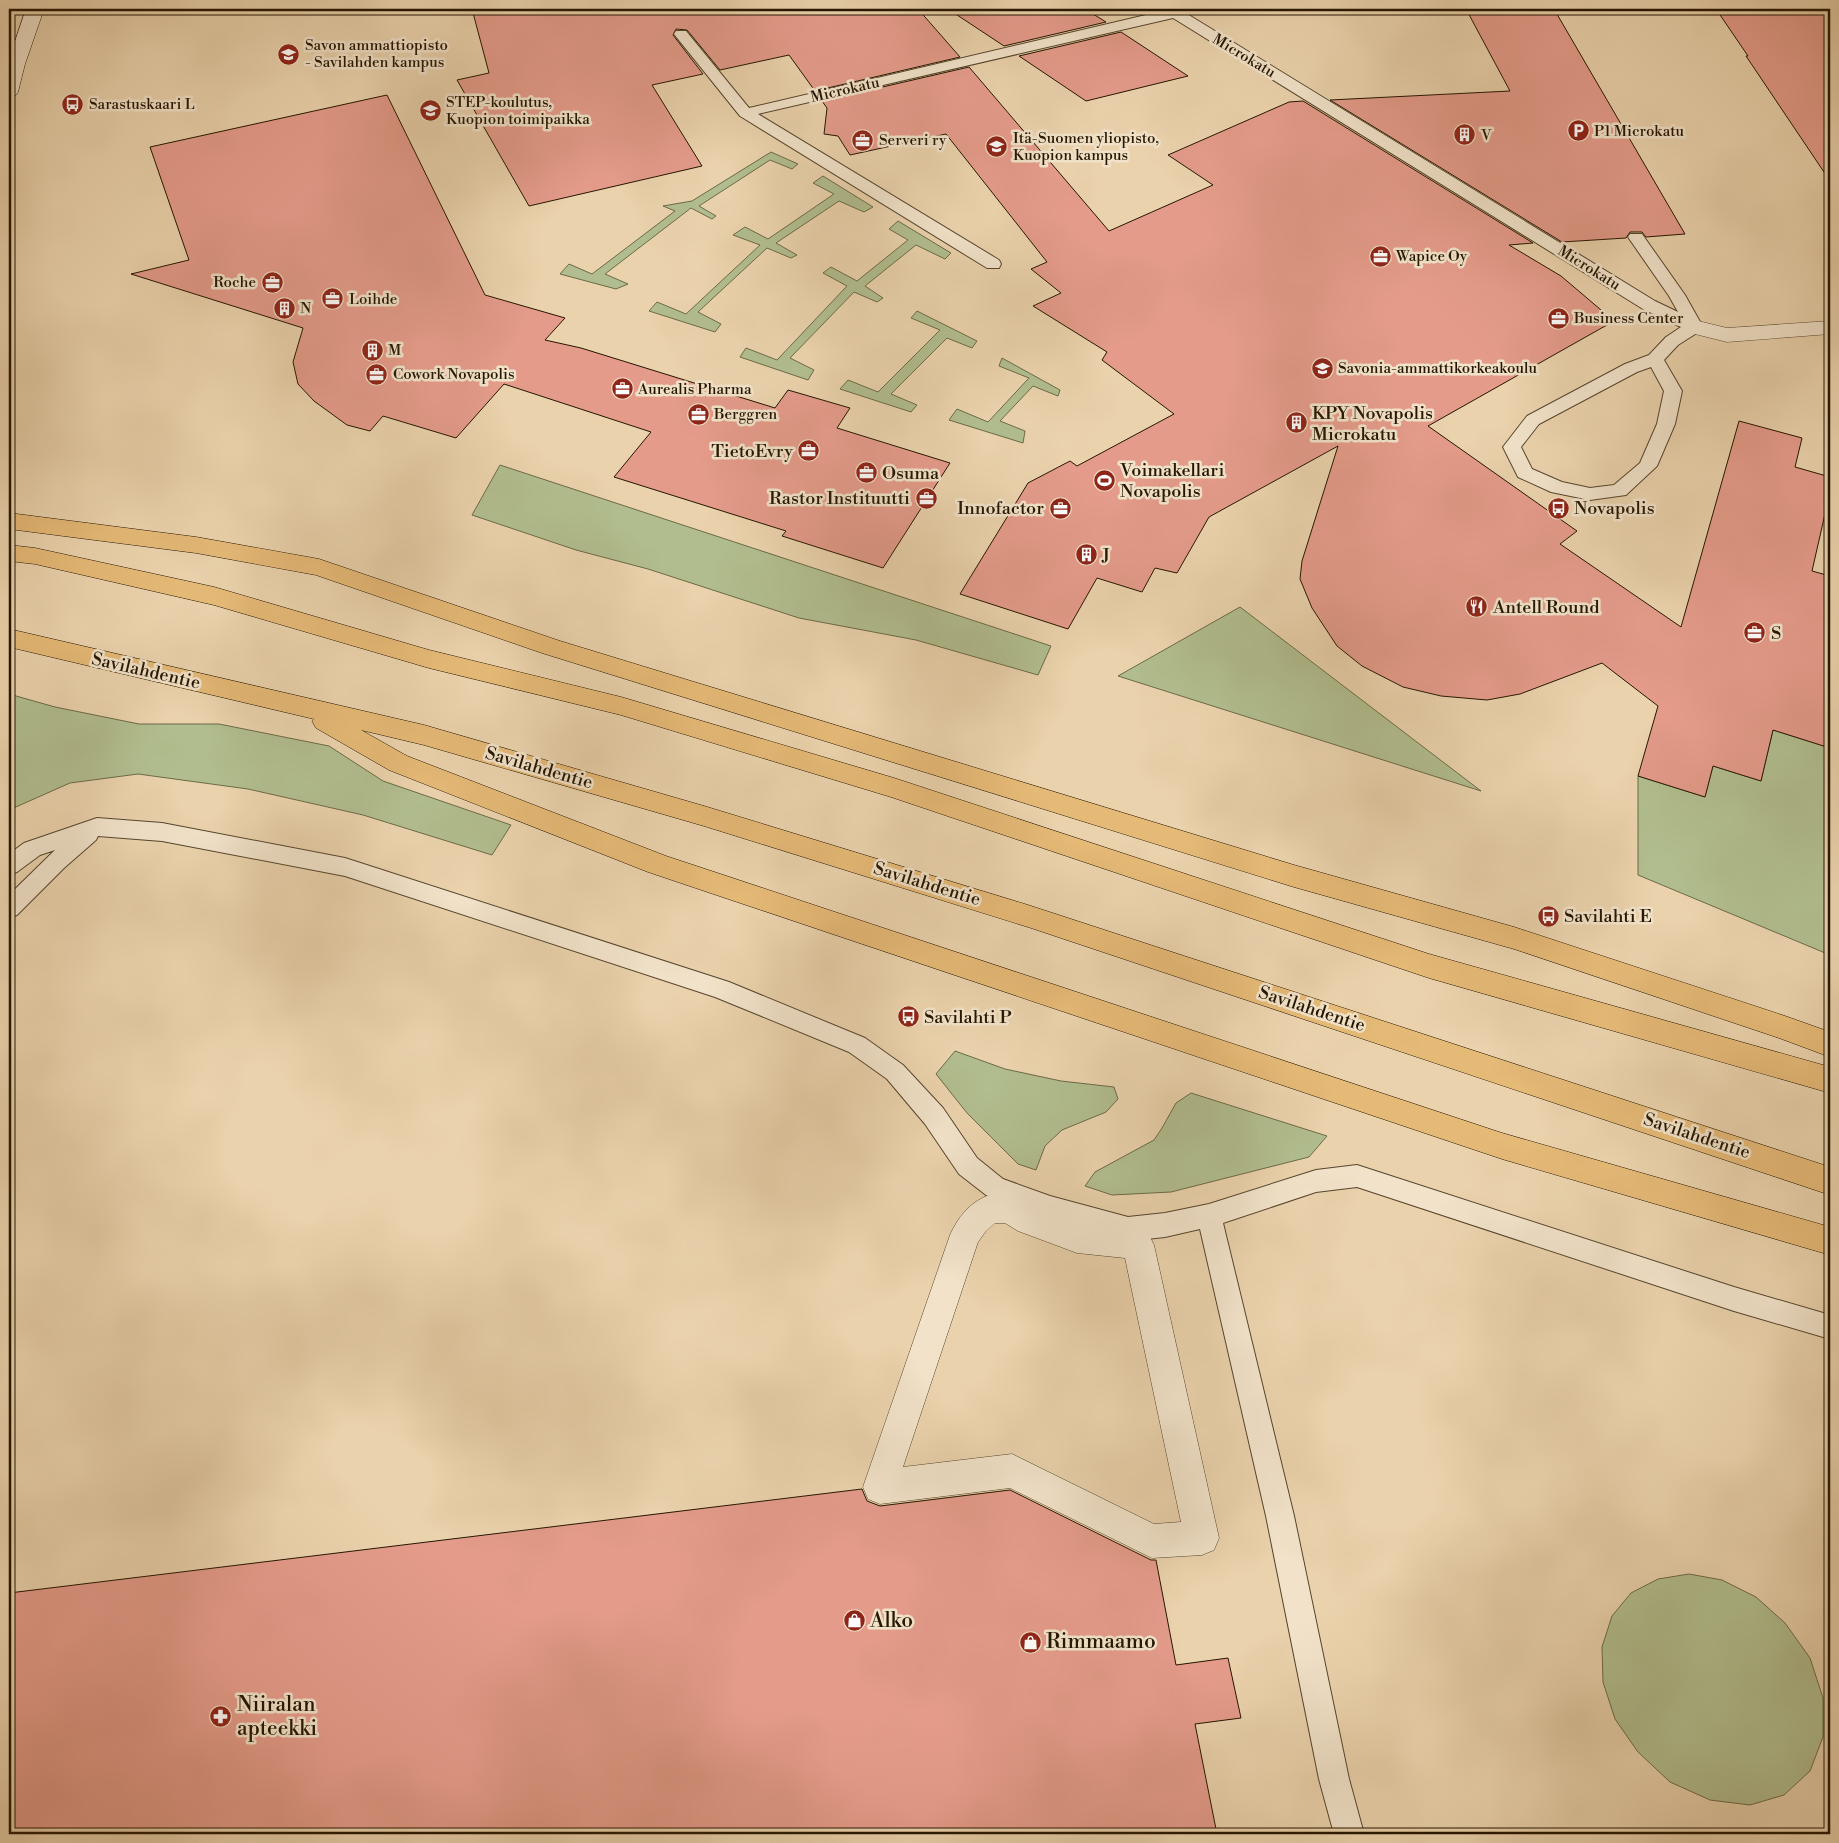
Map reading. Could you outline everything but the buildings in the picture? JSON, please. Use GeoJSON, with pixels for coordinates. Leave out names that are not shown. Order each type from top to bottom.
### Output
{"type":"FeatureCollection","features":[{"type":"Feature","properties":{"kind":"main road"},"geometry":{"type":"LineString","coordinates":[[9,522],[196,545],[319,567],[551,647],[1294,876],[1514,938],[1785,1028],[1830,1046]]}},
{"type":"Feature","properties":{"kind":"main road"},"geometry":{"type":"LineString","coordinates":[[9,553],[35,556],[214,596],[429,659],[621,706],[894,788],[1429,966],[1830,1080]]}},
{"type":"Feature","properties":{"kind":"main road","name":"Savilahdentie"},"geometry":{"type":"LineString","coordinates":[[9,638],[424,735],[704,816],[1028,916],[1830,1181]]}},
{"type":"Feature","properties":{"kind":"main road"},"geometry":{"type":"LineString","coordinates":[[299,707],[398,763],[656,864],[1502,1146],[1830,1241]]}},
{"type":"Feature","properties":{"kind":"street"},"geometry":{"type":"LineString","coordinates":[[9,92],[16,64],[35,9]]}},
{"type":"Feature","properties":{"kind":"street","name":"Microkatu"},"geometry":{"type":"LineString","coordinates":[[1694,327],[1727,335],[1830,328]]}},
{"type":"Feature","properties":{"kind":"street"},"geometry":{"type":"LineString","coordinates":[[989,1209],[1009,1210],[1028,1221],[1077,1239],[1138,1245],[1202,1538],[1152,1541],[1012,1471],[880,1487],[965,1235],[975,1221],[989,1209]]}},
{"type":"Feature","properties":{"kind":"lane","name":"Microkatu"},"geometry":{"type":"LineString","coordinates":[[745,113],[1172,11],[1640,300],[1694,327]]}},
{"type":"Feature","properties":{"kind":"lane"},"geometry":{"type":"LineString","coordinates":[[681,34],[745,113],[993,264]]}},
{"type":"Feature","properties":{"kind":"lane"},"geometry":{"type":"LineString","coordinates":[[1636,237],[1677,296],[1694,327],[1672,341],[1655,359],[1631,368],[1533,420],[1512,447],[1525,473],[1558,488],[1590,494],[1619,490],[1648,466],[1666,424],[1672,390],[1655,359]]}},
{"type":"Feature","properties":{"kind":"lane"},"geometry":{"type":"LineString","coordinates":[[9,909],[56,862],[97,827]]}},
{"type":"Feature","properties":{"kind":"lane"},"geometry":{"type":"LineString","coordinates":[[9,866],[32,848],[97,827],[162,832],[345,867],[721,989],[857,1045],[895,1072],[934,1116],[968,1166],[995,1187],[1059,1210],[1128,1229],[1165,1225],[1209,1216],[1316,1181],[1357,1176],[1724,1296],[1830,1327]]}},
{"type":"Feature","properties":{"kind":"lane"},"geometry":{"type":"LineString","coordinates":[[1209,1216],[1280,1516],[1334,1779],[1348,1834]]}},
{"type":"Feature","properties":{"kind":"green space"},"geometry":{"type":"Polygon","coordinates":[[[771,152],[798,164],[792,169],[770,160],[699,206],[716,216],[712,219],[691,208],[605,274],[628,284],[616,289],[560,274],[569,264],[592,274],[675,211],[663,206],[692,201],[771,152]]]}},
{"type":"Feature","properties":{"kind":"green space"},"geometry":{"type":"Polygon","coordinates":[[[823,176],[873,207],[864,212],[839,201],[776,243],[797,255],[791,258],[767,248],[698,312],[721,324],[715,332],[649,311],[657,302],[686,314],[760,245],[733,235],[745,227],[768,239],[834,194],[813,183],[823,176]]]}},
{"type":"Feature","properties":{"kind":"green space"},"geometry":{"type":"Polygon","coordinates":[[[898,221],[951,253],[945,259],[916,245],[865,286],[883,298],[877,302],[854,292],[790,358],[814,370],[808,380],[740,357],[746,348],[777,360],[847,286],[823,273],[831,267],[857,281],[908,240],[889,229],[898,221]]]}},
{"type":"Feature","properties":{"kind":"green space"},"geometry":{"type":"Polygon","coordinates":[[[917,311],[977,341],[972,348],[947,338],[891,394],[917,405],[911,412],[840,389],[848,380],[878,392],[940,330],[911,318],[917,311]]]}},
{"type":"Feature","properties":{"kind":"green space"},"geometry":{"type":"Polygon","coordinates":[[[1002,358],[1060,390],[1058,396],[1033,386],[1000,421],[1025,431],[1023,443],[949,420],[957,409],[988,422],[1029,378],[999,366],[1002,358]]]}},
{"type":"Feature","properties":{"kind":"green space"},"geometry":{"type":"Polygon","coordinates":[[[500,465],[1051,646],[1038,675],[916,640],[799,618],[648,569],[576,550],[472,515],[500,465]]]}},
{"type":"Feature","properties":{"kind":"green space"},"geometry":{"type":"Polygon","coordinates":[[[1240,607],[1481,791],[1118,676],[1240,607]]]}},
{"type":"Feature","properties":{"kind":"green space"},"geometry":{"type":"Polygon","coordinates":[[[9,694],[55,707],[139,724],[219,724],[329,746],[383,781],[511,825],[492,855],[363,815],[248,789],[138,774],[70,783],[9,810],[9,694]]]}},
{"type":"Feature","properties":{"kind":"green space"},"geometry":{"type":"Polygon","coordinates":[[[1773,730],[1830,748],[1830,955],[1638,875],[1638,776],[1705,797],[1713,766],[1761,781],[1773,730]]]}},
{"type":"Feature","properties":{"kind":"green space"},"geometry":{"type":"Polygon","coordinates":[[[955,1051],[1005,1069],[1061,1081],[1114,1087],[1118,1099],[1106,1112],[1062,1130],[1045,1146],[1036,1170],[1018,1164],[967,1113],[936,1074],[955,1051]]]}},
{"type":"Feature","properties":{"kind":"green space"},"geometry":{"type":"Polygon","coordinates":[[[1191,1093],[1327,1136],[1309,1157],[1171,1192],[1112,1195],[1085,1186],[1095,1172],[1154,1140],[1176,1103],[1191,1093]]]}},
{"type":"Feature","properties":{"kind":"green space"},"geometry":{"type":"Polygon","coordinates":[[[1689,1574],[1722,1580],[1756,1597],[1785,1623],[1810,1658],[1823,1698],[1823,1737],[1810,1771],[1784,1795],[1750,1805],[1710,1800],[1670,1782],[1638,1752],[1615,1719],[1603,1682],[1602,1647],[1612,1616],[1631,1593],[1658,1579],[1689,1574]]]}},
{"type":"Feature","properties":{"kind":"place","name":"Savon ammattiopisto - Savilahden kampus"},"geometry":{"type":"Point","coordinates":[289,54]}},
{"type":"Feature","properties":{"kind":"place","name":"Sarastuskaari L"},"geometry":{"type":"Point","coordinates":[73,104]}},
{"type":"Feature","properties":{"kind":"place","name":"STEP-koulutus, Kuopion toimipaikka"},"geometry":{"type":"Point","coordinates":[430,111]}},
{"type":"Feature","properties":{"kind":"place","name":"P1 Microkatu"},"geometry":{"type":"Point","coordinates":[1578,131]}},
{"type":"Feature","properties":{"kind":"place","name":"V"},"geometry":{"type":"Point","coordinates":[1465,135]}},
{"type":"Feature","properties":{"kind":"place","name":"Serveri ry"},"geometry":{"type":"Point","coordinates":[863,140]}},
{"type":"Feature","properties":{"kind":"place","name":"Itä-Suomen yliopisto, Kuopion kampus"},"geometry":{"type":"Point","coordinates":[997,147]}},
{"type":"Feature","properties":{"kind":"place","name":"Wapice Oy"},"geometry":{"type":"Point","coordinates":[1380,256]}},
{"type":"Feature","properties":{"kind":"place","name":"Roche"},"geometry":{"type":"Point","coordinates":[272,282]}},
{"type":"Feature","properties":{"kind":"place","name":"Loihde"},"geometry":{"type":"Point","coordinates":[333,299]}},
{"type":"Feature","properties":{"kind":"place","name":"N"},"geometry":{"type":"Point","coordinates":[284,308]}},
{"type":"Feature","properties":{"kind":"place","name":"Business Center"},"geometry":{"type":"Point","coordinates":[1558,318]}},
{"type":"Feature","properties":{"kind":"place","name":"M"},"geometry":{"type":"Point","coordinates":[372,350]}},
{"type":"Feature","properties":{"kind":"place","name":"Savonia-ammattikorkeakoulu"},"geometry":{"type":"Point","coordinates":[1322,368]}},
{"type":"Feature","properties":{"kind":"place","name":"Cowork Novapolis"},"geometry":{"type":"Point","coordinates":[377,374]}},
{"type":"Feature","properties":{"kind":"place","name":"Aurealis Pharma"},"geometry":{"type":"Point","coordinates":[622,389]}},
{"type":"Feature","properties":{"kind":"place","name":"Berggren"},"geometry":{"type":"Point","coordinates":[698,414]}},
{"type":"Feature","properties":{"kind":"place","name":"KPY Novapolis Microkatu"},"geometry":{"type":"Point","coordinates":[1296,423]}},
{"type":"Feature","properties":{"kind":"place","name":"TietoEvry"},"geometry":{"type":"Point","coordinates":[809,451]}},
{"type":"Feature","properties":{"kind":"place","name":"Osuma"},"geometry":{"type":"Point","coordinates":[866,473]}},
{"type":"Feature","properties":{"kind":"place","name":"Voimakellari Novapolis"},"geometry":{"type":"Point","coordinates":[1104,480]}},
{"type":"Feature","properties":{"kind":"place","name":"Rastor Instituutti"},"geometry":{"type":"Point","coordinates":[926,498]}},
{"type":"Feature","properties":{"kind":"place","name":"Innofactor"},"geometry":{"type":"Point","coordinates":[1060,508]}},
{"type":"Feature","properties":{"kind":"place","name":"Novapolis"},"geometry":{"type":"Point","coordinates":[1558,508]}},
{"type":"Feature","properties":{"kind":"place","name":"J"},"geometry":{"type":"Point","coordinates":[1086,555]}},
{"type":"Feature","properties":{"kind":"place","name":"Antell Round"},"geometry":{"type":"Point","coordinates":[1477,607]}},
{"type":"Feature","properties":{"kind":"place","name":"S"},"geometry":{"type":"Point","coordinates":[1755,633]}},
{"type":"Feature","properties":{"kind":"place","name":"Savilahti E"},"geometry":{"type":"Point","coordinates":[1548,916]}},
{"type":"Feature","properties":{"kind":"place","name":"Savilahti P"},"geometry":{"type":"Point","coordinates":[908,1017]}},
{"type":"Feature","properties":{"kind":"place","name":"Alko"},"geometry":{"type":"Point","coordinates":[854,1621]}},
{"type":"Feature","properties":{"kind":"place","name":"Rimmaamo"},"geometry":{"type":"Point","coordinates":[1030,1642]}},
{"type":"Feature","properties":{"kind":"place","name":"Niiralan apteekki"},"geometry":{"type":"Point","coordinates":[221,1717]}}]}
